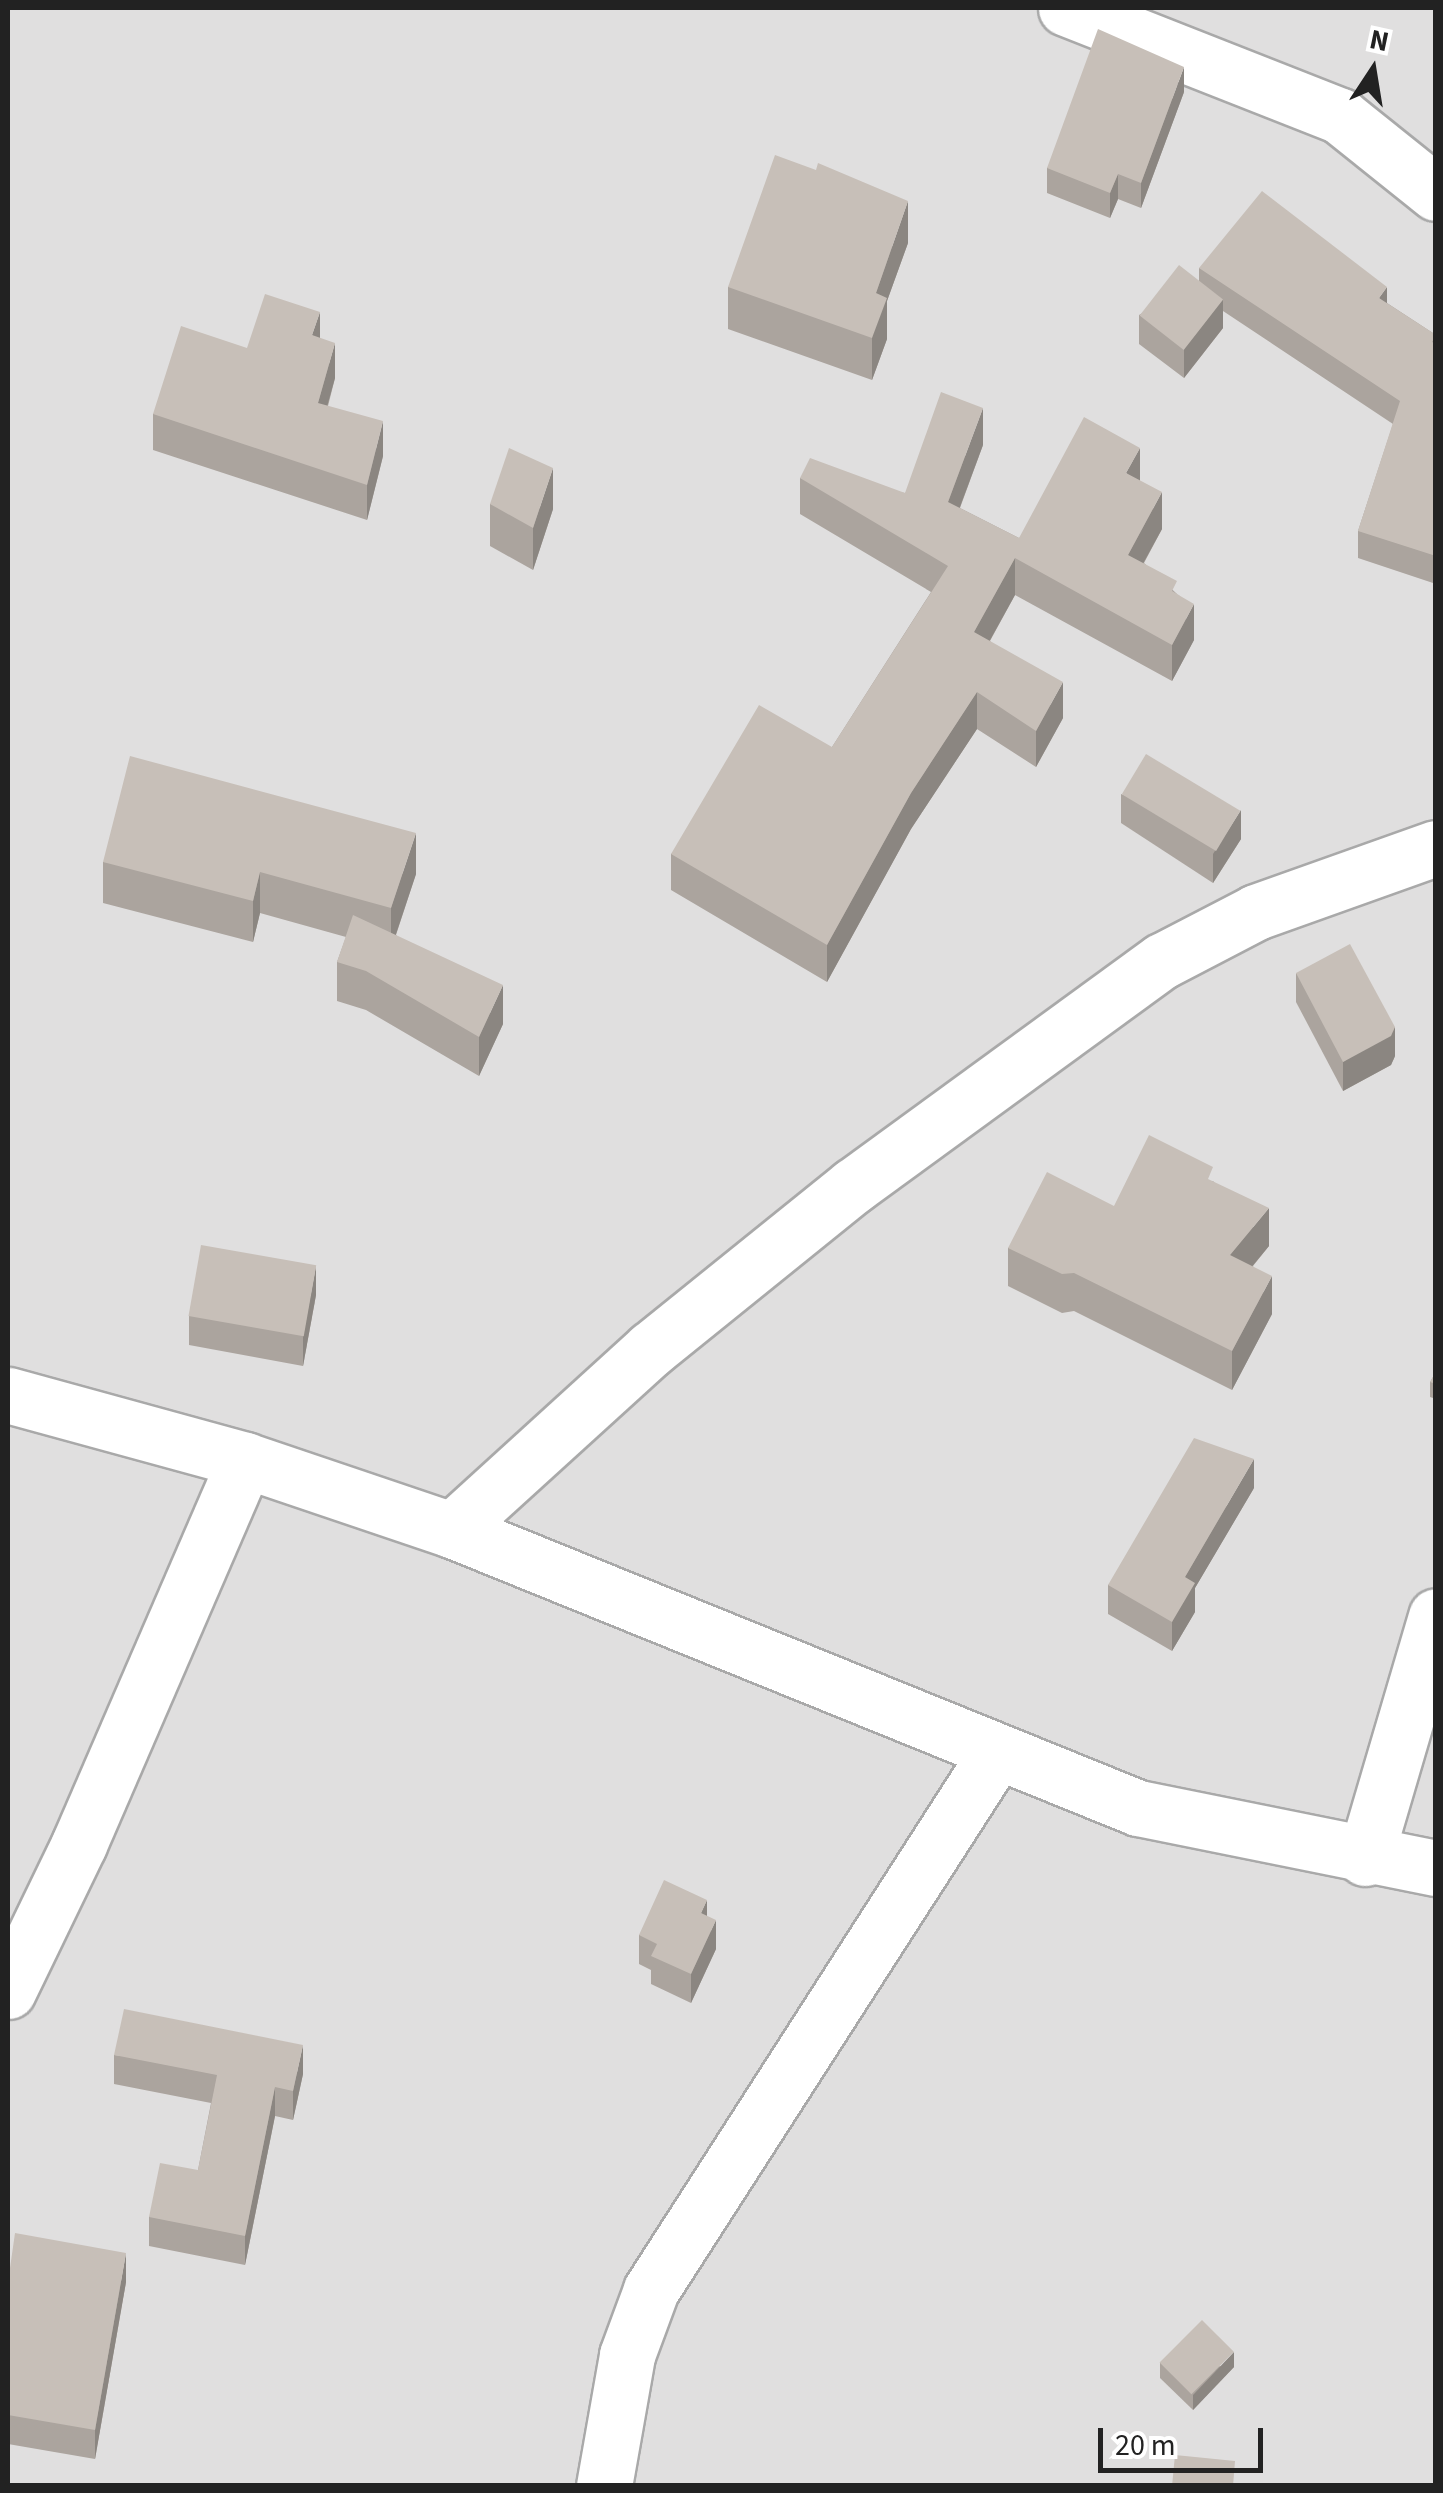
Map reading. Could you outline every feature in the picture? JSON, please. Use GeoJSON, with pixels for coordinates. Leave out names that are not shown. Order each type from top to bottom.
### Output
{"type":"FeatureCollection","features":[{"type":"Feature","properties":{"kind":"street"},"geometry":{"type":"LineString","coordinates":[[1066,8],[1340,116],[1436,193]]}},
{"type":"Feature","properties":{"kind":"street"},"geometry":{"type":"LineString","coordinates":[[452,1530],[650,1349],[839,1197],[1162,961],[1256,912],[1436,848]]}},
{"type":"Feature","properties":{"kind":"street"},"geometry":{"type":"LineString","coordinates":[[8,1396],[245,1460],[452,1530],[995,1755],[1138,1808],[1365,1858],[1436,1868]]}},
{"type":"Feature","properties":{"kind":"street"},"geometry":{"type":"LineString","coordinates":[[8,1991],[79,1844],[245,1460]]}},
{"type":"Feature","properties":{"kind":"street"},"geometry":{"type":"LineString","coordinates":[[1365,1858],[1436,1616]]}},
{"type":"Feature","properties":{"kind":"street"},"geometry":{"type":"LineString","coordinates":[[604,2486],[627,2355],[651,2290],[995,1755]]}},
{"type":"Feature","properties":{"kind":"shaded area"},"geometry":{"type":"Polygon","coordinates":[[[8,8],[1435,8],[1435,2485],[8,2485],[8,8]]]}},
{"type":"Feature","properties":{"kind":"building"},"geometry":{"type":"Polygon","coordinates":[[[1098,29],[1184,67],[1141,183],[1118,174],[1110,193],[1047,168],[1098,29]]]}},
{"type":"Feature","properties":{"kind":"building"},"geometry":{"type":"Polygon","coordinates":[[[775,155],[816,170],[818,163],[908,201],[876,293],[887,298],[872,338],[728,287],[775,155]]]}},
{"type":"Feature","properties":{"kind":"building"},"geometry":{"type":"Polygon","coordinates":[[[1262,191],[1387,287],[1379,298],[1436,335],[1432,342],[1436,344],[1436,556],[1358,531],[1400,401],[1199,268],[1262,191]]]}},
{"type":"Feature","properties":{"kind":"building"},"geometry":{"type":"Polygon","coordinates":[[[1179,265],[1223,299],[1184,350],[1140,315],[1179,265]]]}},
{"type":"Feature","properties":{"kind":"building"},"geometry":{"type":"Polygon","coordinates":[[[265,294],[320,312],[312,335],[335,343],[318,403],[383,421],[367,485],[153,414],[181,326],[247,348],[265,294]]]}},
{"type":"Feature","properties":{"kind":"building"},"geometry":{"type":"Polygon","coordinates":[[[941,392],[983,408],[948,502],[1019,538],[1084,417],[1140,448],[1126,473],[1162,492],[1128,555],[1177,581],[1172,591],[1194,604],[1172,645],[1015,558],[974,632],[1063,682],[1036,731],[977,692],[911,793],[827,945],[671,854],[759,705],[832,747],[948,566],[800,478],[810,458],[905,493],[941,392]]]}},
{"type":"Feature","properties":{"kind":"building"},"geometry":{"type":"Polygon","coordinates":[[[509,448],[553,468],[533,528],[490,504],[509,448]]]}},
{"type":"Feature","properties":{"kind":"building"},"geometry":{"type":"Polygon","coordinates":[[[1146,754],[1240,811],[1216,851],[1122,794],[1146,754]]]}},
{"type":"Feature","properties":{"kind":"building"},"geometry":{"type":"Polygon","coordinates":[[[130,756],[416,833],[391,908],[260,872],[253,901],[103,862],[130,756]]]}},
{"type":"Feature","properties":{"kind":"building"},"geometry":{"type":"Polygon","coordinates":[[[353,915],[503,985],[479,1037],[366,971],[337,962],[353,915]]]}},
{"type":"Feature","properties":{"kind":"building"},"geometry":{"type":"Polygon","coordinates":[[[1350,944],[1395,1027],[1391,1036],[1343,1062],[1296,973],[1350,944]]]}},
{"type":"Feature","properties":{"kind":"building"},"geometry":{"type":"Polygon","coordinates":[[[1149,1135],[1213,1167],[1208,1179],[1269,1208],[1230,1255],[1272,1276],[1232,1351],[1074,1273],[1062,1274],[1008,1248],[1047,1172],[1114,1206],[1149,1135]]]}},
{"type":"Feature","properties":{"kind":"building"},"geometry":{"type":"Polygon","coordinates":[[[201,1245],[316,1265],[304,1336],[188,1316],[201,1245]]]}},
{"type":"Feature","properties":{"kind":"building"},"geometry":{"type":"Polygon","coordinates":[[[1194,1438],[1254,1459],[1185,1577],[1195,1583],[1172,1622],[1108,1585],[1194,1438]]]}},
{"type":"Feature","properties":{"kind":"building"},"geometry":{"type":"Polygon","coordinates":[[[664,1880],[707,1900],[701,1913],[716,1920],[691,1974],[651,1956],[657,1944],[639,1935],[664,1880]]]}},
{"type":"Feature","properties":{"kind":"building"},"geometry":{"type":"Polygon","coordinates":[[[124,2009],[303,2045],[293,2091],[275,2087],[245,2236],[149,2217],[160,2163],[198,2170],[217,2075],[114,2055],[124,2009]]]}},
{"type":"Feature","properties":{"kind":"building"},"geometry":{"type":"Polygon","coordinates":[[[15,2233],[126,2253],[95,2430],[8,2415],[8,2282],[15,2233]]]}},
{"type":"Feature","properties":{"kind":"building"},"geometry":{"type":"Polygon","coordinates":[[[1202,2320],[1234,2352],[1191,2394],[1160,2362],[1202,2320]]]}},
{"type":"Feature","properties":{"kind":"building"},"geometry":{"type":"Polygon","coordinates":[[[1175,2455],[1235,2461],[1233,2486],[1172,2486],[1175,2455]]]}}]}
